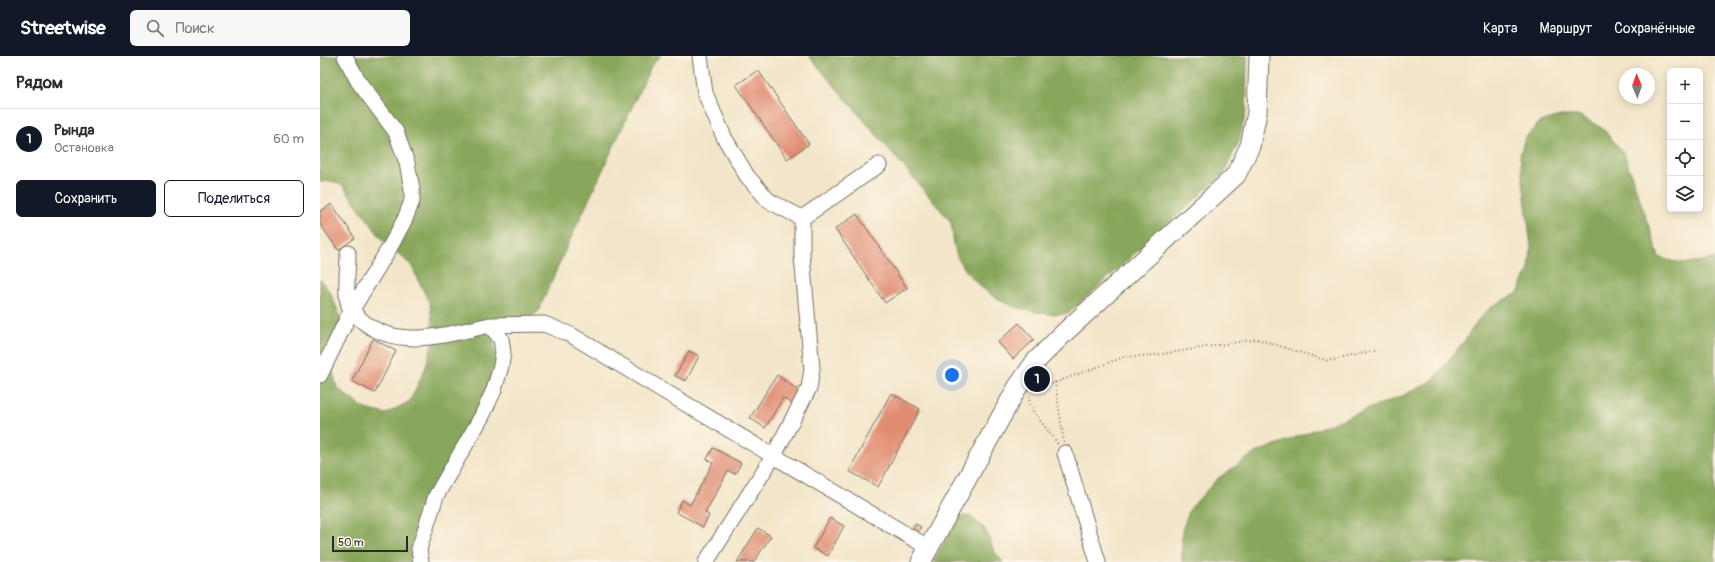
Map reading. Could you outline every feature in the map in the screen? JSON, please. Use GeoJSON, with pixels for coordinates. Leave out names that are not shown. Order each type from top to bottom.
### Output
{"type":"FeatureCollection","features":[{"type":"Feature","properties":{"kind":"main road"},"geometry":{"type":"LineString","coordinates":[[925,555],[1017,388],[1035,362],[1082,316],[1236,175],[1250,146],[1257,113],[1259,56]]}},
{"type":"Feature","properties":{"kind":"lane"},"geometry":{"type":"LineString","coordinates":[[320,375],[351,311],[405,219],[412,201],[412,189],[407,164],[396,132],[358,81],[345,56]]}},
{"type":"Feature","properties":{"kind":"lane"},"geometry":{"type":"LineString","coordinates":[[700,56],[705,94],[724,137],[747,176],[769,201],[802,218]]}},
{"type":"Feature","properties":{"kind":"lane"},"geometry":{"type":"LineString","coordinates":[[802,218],[879,165]]}},
{"type":"Feature","properties":{"kind":"lane"},"geometry":{"type":"LineString","coordinates":[[706,562],[774,455],[809,388],[812,369],[802,256],[802,218]]}},
{"type":"Feature","properties":{"kind":"lane"},"geometry":{"type":"LineString","coordinates":[[348,253],[348,303],[351,311],[367,325],[383,333],[404,339],[423,339],[490,325],[544,324],[559,329],[774,455],[925,555]]}},
{"type":"Feature","properties":{"kind":"lane"},"geometry":{"type":"LineString","coordinates":[[421,562],[419,549],[436,496],[482,416],[494,390],[502,366],[503,353],[501,340],[490,325]]}},
{"type":"Feature","properties":{"kind":"lane"},"geometry":{"type":"LineString","coordinates":[[1066,453],[1098,562]]}},
{"type":"Feature","properties":{"kind":"path"},"geometry":{"type":"LineString","coordinates":[[1066,453],[1030,407],[1029,393],[1124,357],[1156,355],[1258,339],[1328,361],[1374,351]]}},
{"type":"Feature","properties":{"kind":"path"},"geometry":{"type":"LineString","coordinates":[[1055,382],[1066,453]]}},
{"type":"Feature","properties":{"kind":"green space"},"geometry":{"type":"Polygon","coordinates":[[[320,56],[661,56],[651,66],[538,312],[529,317],[489,320],[496,360],[489,382],[477,410],[426,503],[413,547],[414,562],[320,562],[320,279],[330,292],[341,318],[331,362],[337,388],[365,409],[386,414],[410,401],[425,369],[434,338],[430,304],[411,265],[381,238],[343,186],[332,181],[320,182],[320,56]]]}},
{"type":"Feature","properties":{"kind":"green space"},"geometry":{"type":"Polygon","coordinates":[[[809,56],[1247,56],[1246,111],[1239,141],[1224,173],[1070,312],[1060,314],[1043,313],[1030,311],[1005,303],[983,289],[974,280],[965,270],[956,254],[951,222],[809,56]]]}},
{"type":"Feature","properties":{"kind":"green space"},"geometry":{"type":"Polygon","coordinates":[[[1560,116],[1580,116],[1602,128],[1624,153],[1659,257],[1667,260],[1687,263],[1700,262],[1715,258],[1715,562],[1182,562],[1182,531],[1190,509],[1217,479],[1255,453],[1402,396],[1432,381],[1465,340],[1478,320],[1492,306],[1518,293],[1529,269],[1531,248],[1520,155],[1525,138],[1540,122],[1560,116]]]}},
{"type":"Feature","properties":{"kind":"green space"},"geometry":{"type":"Polygon","coordinates":[[[964,516],[970,516],[985,529],[994,551],[1003,562],[933,562],[957,520],[964,516]]]}},
{"type":"Feature","properties":{"kind":"building"},"geometry":{"type":"Polygon","coordinates":[[[758,70],[809,144],[787,159],[736,85],[758,70]]]}},
{"type":"Feature","properties":{"kind":"building"},"geometry":{"type":"Polygon","coordinates":[[[332,204],[355,238],[338,250],[320,224],[320,211],[332,204]]]}},
{"type":"Feature","properties":{"kind":"building"},"geometry":{"type":"Polygon","coordinates":[[[857,214],[907,288],[885,303],[835,229],[857,214]]]}},
{"type":"Feature","properties":{"kind":"building"},"geometry":{"type":"Polygon","coordinates":[[[1019,323],[1034,340],[1013,359],[998,342],[1019,323]]]}},
{"type":"Feature","properties":{"kind":"building"},"geometry":{"type":"Polygon","coordinates":[[[373,339],[396,351],[375,393],[352,381],[373,339]]]}},
{"type":"Feature","properties":{"kind":"building"},"geometry":{"type":"Polygon","coordinates":[[[689,351],[699,356],[686,381],[675,376],[689,351]]]}},
{"type":"Feature","properties":{"kind":"building"},"geometry":{"type":"Polygon","coordinates":[[[777,375],[802,393],[795,406],[783,398],[765,428],[750,418],[777,375]]]}},
{"type":"Feature","properties":{"kind":"building"},"geometry":{"type":"Polygon","coordinates":[[[1041,379],[1044,382],[1038,387],[1035,384],[1041,379]]]}},
{"type":"Feature","properties":{"kind":"building"},"geometry":{"type":"Polygon","coordinates":[[[891,393],[920,409],[878,487],[849,471],[891,393]]]}},
{"type":"Feature","properties":{"kind":"building"},"geometry":{"type":"Polygon","coordinates":[[[713,448],[741,463],[735,474],[728,471],[705,513],[709,515],[703,527],[676,512],[682,500],[690,505],[713,463],[707,459],[713,448]]]}},
{"type":"Feature","properties":{"kind":"building"},"geometry":{"type":"Polygon","coordinates":[[[830,518],[844,526],[828,556],[813,548],[830,518]]]}},
{"type":"Feature","properties":{"kind":"building"},"geometry":{"type":"Polygon","coordinates":[[[915,524],[921,527],[918,532],[913,529],[915,524]]]}},
{"type":"Feature","properties":{"kind":"building"},"geometry":{"type":"Polygon","coordinates":[[[758,528],[771,536],[754,562],[737,562],[758,528]]]}},
{"type":"Feature","properties":{"kind":"place","name":"Рында"},"geometry":{"type":"Point","coordinates":[1037,379]}}]}
